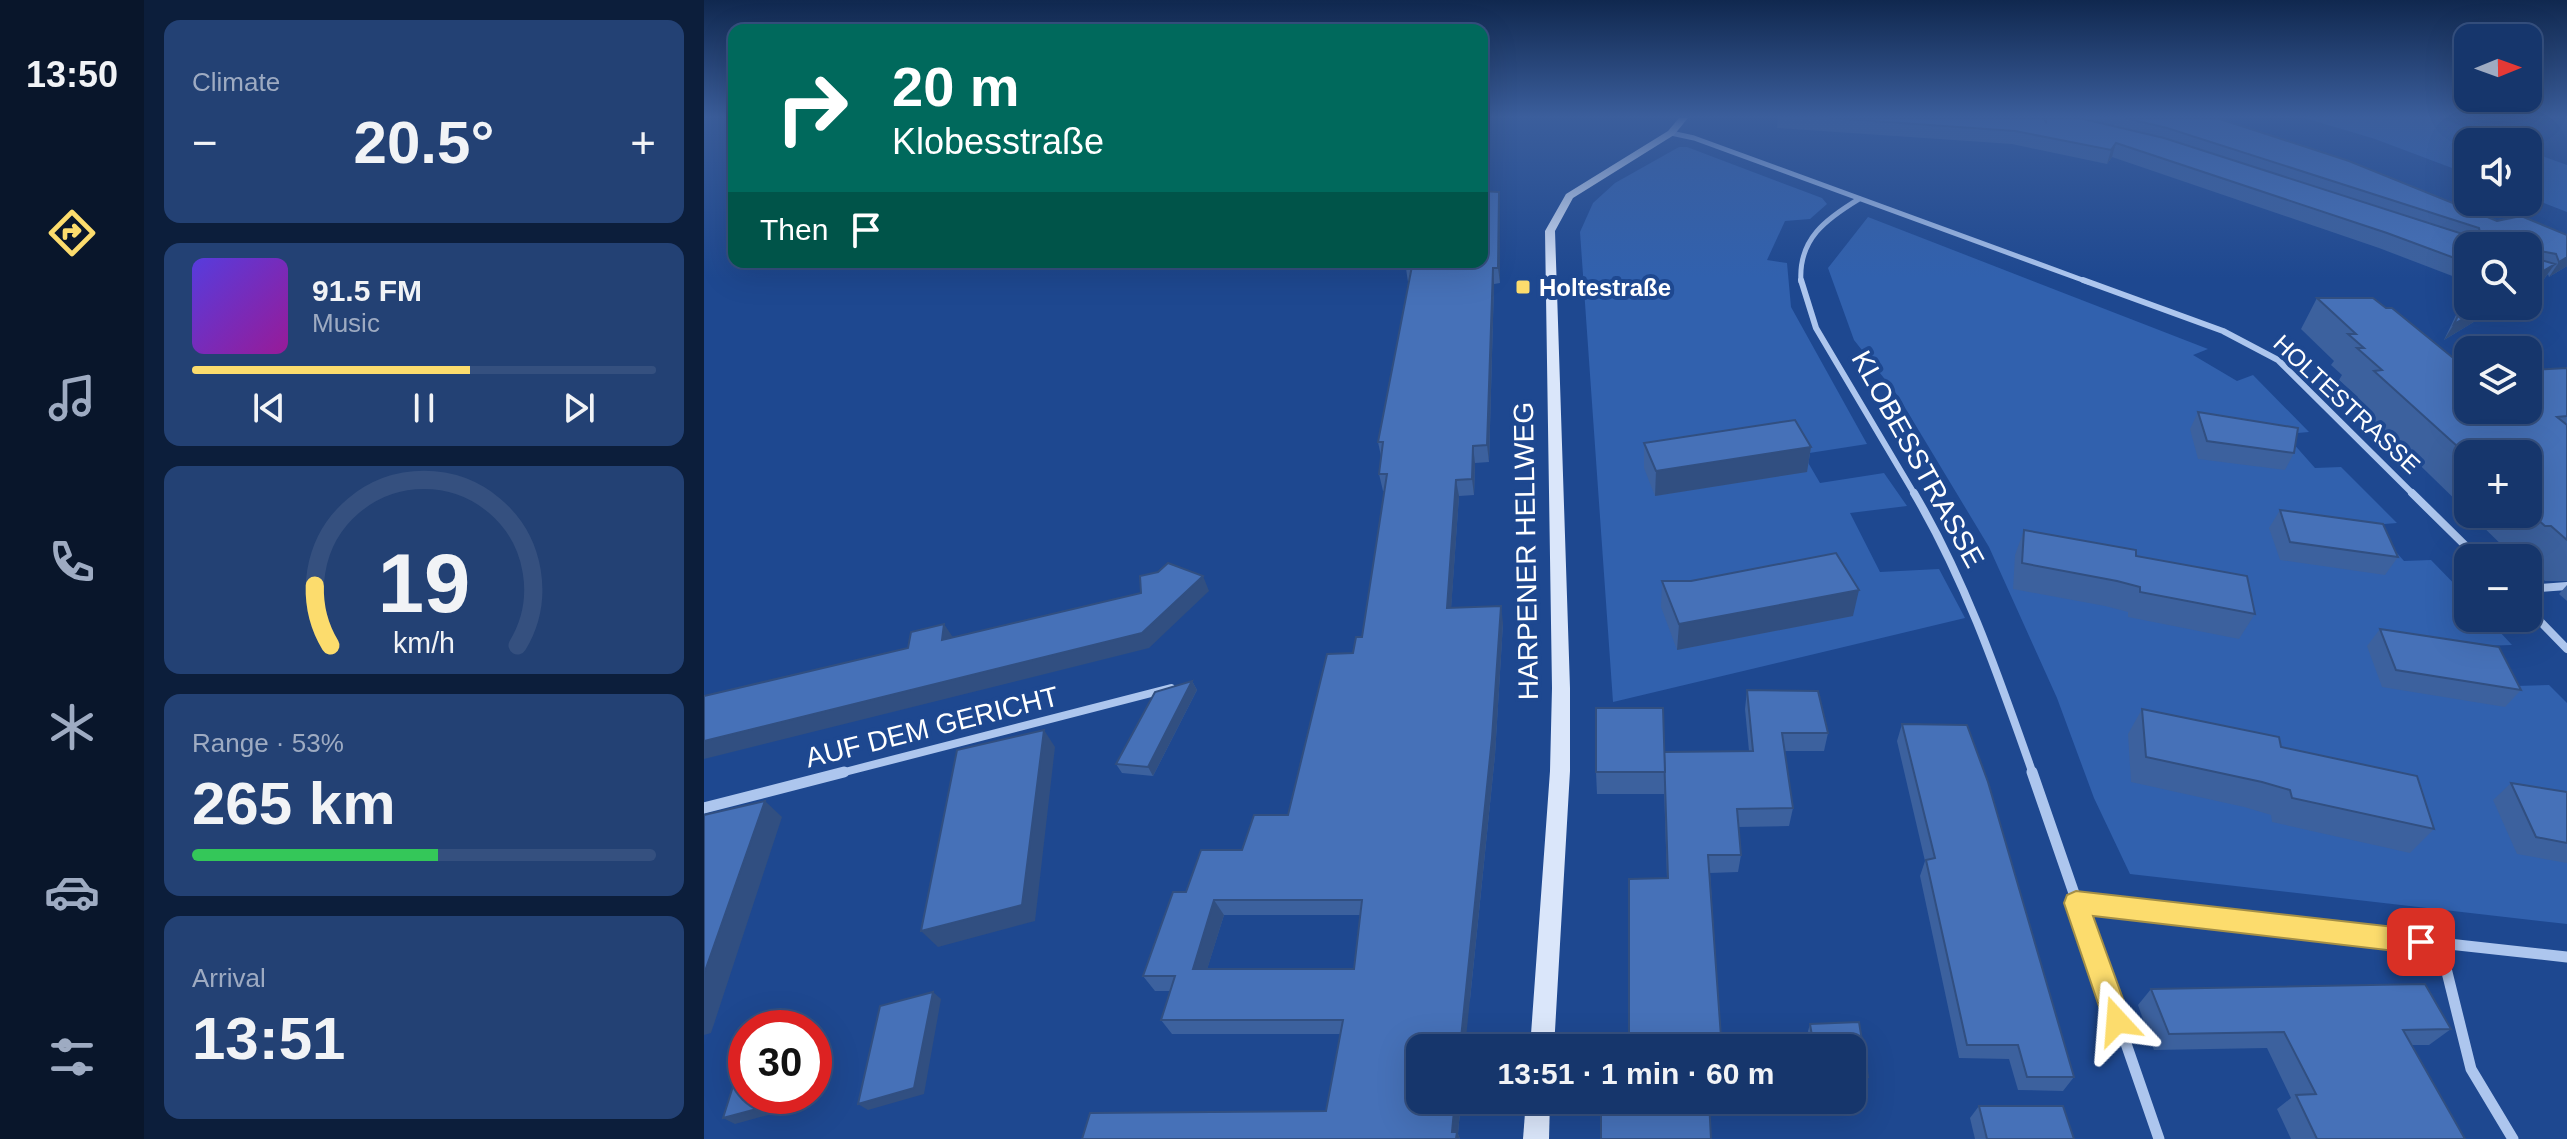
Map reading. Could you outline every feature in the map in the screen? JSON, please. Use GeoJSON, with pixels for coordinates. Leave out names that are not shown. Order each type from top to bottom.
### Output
{"type":"FeatureCollection","features":[{"type":"Feature","properties":{"kind":"street","name":"HARPENER HELLWEG"},"geometry":{"type":"LineString","coordinates":[[1543,1034],[1560,730],[1550,231],[1569,196],[1609,171]]}},
{"type":"Feature","properties":{"kind":"street","name":"HOLTESTRASSE"},"geometry":{"type":"LineString","coordinates":[[1780,171],[2223,331],[2263,350],[2288,370],[2464,544]]}},
{"type":"Feature","properties":{"kind":"street","name":"KLOBESSTRASSE"},"geometry":{"type":"LineString","coordinates":[[1859,199],[1812,231],[1800,264],[1801,296],[1944,546],[2008,703],[2159,1139]]}},
{"type":"Feature","properties":{"kind":"street"},"geometry":{"type":"LineString","coordinates":[[2542,588],[2567,586]]}},
{"type":"Feature","properties":{"kind":"street"},"geometry":{"type":"LineString","coordinates":[[2542,623],[2567,649]]}},
{"type":"Feature","properties":{"kind":"street","name":"AUF DEM GERICHT"},"geometry":{"type":"LineString","coordinates":[[704,808],[1171,688]]}},
{"type":"Feature","properties":{"kind":"street"},"geometry":{"type":"LineString","coordinates":[[2076,903],[2567,957]]}},
{"type":"Feature","properties":{"kind":"street"},"geometry":{"type":"LineString","coordinates":[[2440,944],[2471,1069],[2513,1139]]}},
{"type":"Feature","properties":{"kind":"street"},"geometry":{"type":"LineString","coordinates":[[1536,1139],[1537,1114]]}},
{"type":"Feature","properties":{"kind":"shaded area"},"geometry":{"type":"Polygon","coordinates":[[[1636,171],[1751,171],[1822,198],[1827,204],[1810,219],[1785,221],[1767,260],[1787,263],[1791,307],[1867,444],[1803,454],[1820,483],[1884,473],[1907,506],[1850,513],[1880,572],[1939,569],[1965,618],[1613,702],[1580,232],[1593,203],[1615,183],[1636,171]]]}},
{"type":"Feature","properties":{"kind":"shaded area"},"geometry":{"type":"Polygon","coordinates":[[[2542,171],[2567,171],[2567,212],[2542,202],[2542,171]]]}},
{"type":"Feature","properties":{"kind":"shaded area"},"geometry":{"type":"Polygon","coordinates":[[[1868,217],[2208,349],[2193,355],[2237,381],[2253,375],[2309,432],[2285,434],[2315,468],[2341,467],[2397,523],[2372,525],[2404,561],[2431,560],[2454,584],[2454,632],[2500,632],[2512,645],[2480,646],[2515,686],[2549,685],[2567,703],[2567,924],[2130,874],[2094,798],[2057,698],[1989,547],[1898,396],[1854,340],[1828,268],[1868,217]]]}},
{"type":"Feature","properties":{"kind":"building"},"geometry":{"type":"Polygon","coordinates":[[[2201,171],[2267,171],[2456,232],[2454,258],[2201,171]]]}},
{"type":"Feature","properties":{"kind":"building"},"geometry":{"type":"Polygon","coordinates":[[[2302,171],[2374,171],[2454,204],[2454,216],[2485,216],[2497,221],[2521,216],[2567,235],[2567,257],[2559,262],[2556,254],[2542,251],[2542,232],[2480,232],[2479,228],[2302,171]]]}},
{"type":"Feature","properties":{"kind":"building"},"geometry":{"type":"Polygon","coordinates":[[[1488,191],[1499,192],[1498,268],[1493,268],[1487,445],[1473,446],[1472,479],[1456,480],[1447,608],[1501,606],[1492,738],[1461,1034],[1406,1034],[1406,1114],[1454,1114],[1452,1132],[1457,1132],[1456,1139],[1082,1139],[1090,1113],[1326,1111],[1343,1020],[1161,1020],[1175,976],[1143,976],[1173,892],[1186,892],[1201,850],[1242,850],[1254,815],[1288,815],[1327,654],[1353,653],[1356,637],[1362,637],[1387,474],[1379,474],[1383,442],[1378,442],[1412,268],[1488,268],[1488,191]],[[1214,900],[1193,969],[1354,969],[1362,900],[1214,900]]]}},
{"type":"Feature","properties":{"kind":"building"},"geometry":{"type":"Polygon","coordinates":[[[2542,260],[2555,264],[2542,272],[2542,260]]]}},
{"type":"Feature","properties":{"kind":"building"},"geometry":{"type":"Polygon","coordinates":[[[2317,298],[2373,298],[2386,308],[2392,308],[2454,359],[2454,424],[2542,424],[2542,369],[2567,368],[2567,416],[2557,417],[2567,425],[2567,540],[2551,526],[2542,523],[2542,440],[2454,440],[2454,443],[2374,371],[2382,370],[2357,348],[2364,348],[2348,334],[2356,334],[2317,298]]]}},
{"type":"Feature","properties":{"kind":"building"},"geometry":{"type":"Polygon","coordinates":[[[2198,412],[2298,428],[2294,453],[2207,441],[2198,412]]]}},
{"type":"Feature","properties":{"kind":"building"},"geometry":{"type":"Polygon","coordinates":[[[1795,420],[1811,447],[1656,471],[1644,443],[1795,420]]]}},
{"type":"Feature","properties":{"kind":"building"},"geometry":{"type":"Polygon","coordinates":[[[2280,510],[2383,524],[2398,557],[2290,542],[2280,510]]]}},
{"type":"Feature","properties":{"kind":"building"},"geometry":{"type":"Polygon","coordinates":[[[2024,530],[2136,550],[2136,556],[2247,576],[2255,614],[2140,592],[2140,587],[2117,581],[2022,563],[2024,530]]]}},
{"type":"Feature","properties":{"kind":"building"},"geometry":{"type":"Polygon","coordinates":[[[1836,553],[1859,590],[1679,624],[1662,581],[1691,581],[1836,553]]]}},
{"type":"Feature","properties":{"kind":"building"},"geometry":{"type":"Polygon","coordinates":[[[1168,563],[1203,576],[1142,633],[704,741],[704,696],[908,648],[911,632],[944,624],[942,640],[1141,593],[1140,576],[1158,572],[1168,563]]]}},
{"type":"Feature","properties":{"kind":"building"},"geometry":{"type":"Polygon","coordinates":[[[2380,629],[2499,647],[2521,690],[2396,670],[2380,629]]]}},
{"type":"Feature","properties":{"kind":"building"},"geometry":{"type":"Polygon","coordinates":[[[1192,681],[1148,767],[1116,764],[1155,692],[1192,681]]]}},
{"type":"Feature","properties":{"kind":"building"},"geometry":{"type":"Polygon","coordinates":[[[1747,690],[1818,691],[1828,733],[1782,733],[1793,808],[1737,809],[1741,855],[1708,855],[1721,1034],[1629,1034],[1629,879],[1668,878],[1664,752],[1753,751],[1747,690]]]}},
{"type":"Feature","properties":{"kind":"building"},"geometry":{"type":"Polygon","coordinates":[[[1596,708],[1663,708],[1665,772],[1596,772],[1596,708]]]}},
{"type":"Feature","properties":{"kind":"building"},"geometry":{"type":"Polygon","coordinates":[[[2142,709],[2279,737],[2281,747],[2417,776],[2434,829],[2292,798],[2290,790],[2262,782],[2146,757],[2142,709]]]}},
{"type":"Feature","properties":{"kind":"building"},"geometry":{"type":"Polygon","coordinates":[[[1902,724],[1967,725],[1988,782],[2074,1077],[2027,1077],[2018,1045],[1967,1045],[1926,860],[1935,858],[1902,724]]]}},
{"type":"Feature","properties":{"kind":"building"},"geometry":{"type":"Polygon","coordinates":[[[1044,730],[1022,905],[921,931],[957,750],[1044,730]]]}},
{"type":"Feature","properties":{"kind":"building"},"geometry":{"type":"Polygon","coordinates":[[[2511,783],[2567,792],[2567,843],[2536,837],[2511,783]]]}},
{"type":"Feature","properties":{"kind":"building"},"geometry":{"type":"Polygon","coordinates":[[[765,801],[704,974],[704,815],[765,801]]]}},
{"type":"Feature","properties":{"kind":"building"},"geometry":{"type":"Polygon","coordinates":[[[2425,984],[2451,1029],[2403,1030],[2465,1139],[2317,1139],[2296,1095],[2316,1094],[2284,1032],[2169,1034],[2151,989],[2425,984]]]}},
{"type":"Feature","properties":{"kind":"building"},"geometry":{"type":"Polygon","coordinates":[[[933,992],[914,1088],[858,1104],[880,1006],[933,992]]]}},
{"type":"Feature","properties":{"kind":"building"},"geometry":{"type":"Polygon","coordinates":[[[1859,1022],[1861,1034],[1812,1034],[1810,1024],[1859,1022]]]}},
{"type":"Feature","properties":{"kind":"building"},"geometry":{"type":"Polygon","coordinates":[[[728,1102],[728,1114],[738,1114],[723,1118],[728,1102]]]}},
{"type":"Feature","properties":{"kind":"building"},"geometry":{"type":"Polygon","coordinates":[[[1979,1106],[2063,1106],[2074,1139],[1987,1139],[1979,1106]]]}},
{"type":"Feature","properties":{"kind":"building"},"geometry":{"type":"Polygon","coordinates":[[[1601,1114],[1710,1114],[1711,1139],[1601,1139],[1601,1114]]]}},
{"type":"Feature","properties":{"kind":"place","name":"Holtestraße"},"geometry":{"type":"Point","coordinates":[1523,287]}},
{"type":"Feature","properties":{"kind":"route"},"geometry":{"type":"LineString","coordinates":[[2117,1021],[2076,903],[2421,942]]}}]}
